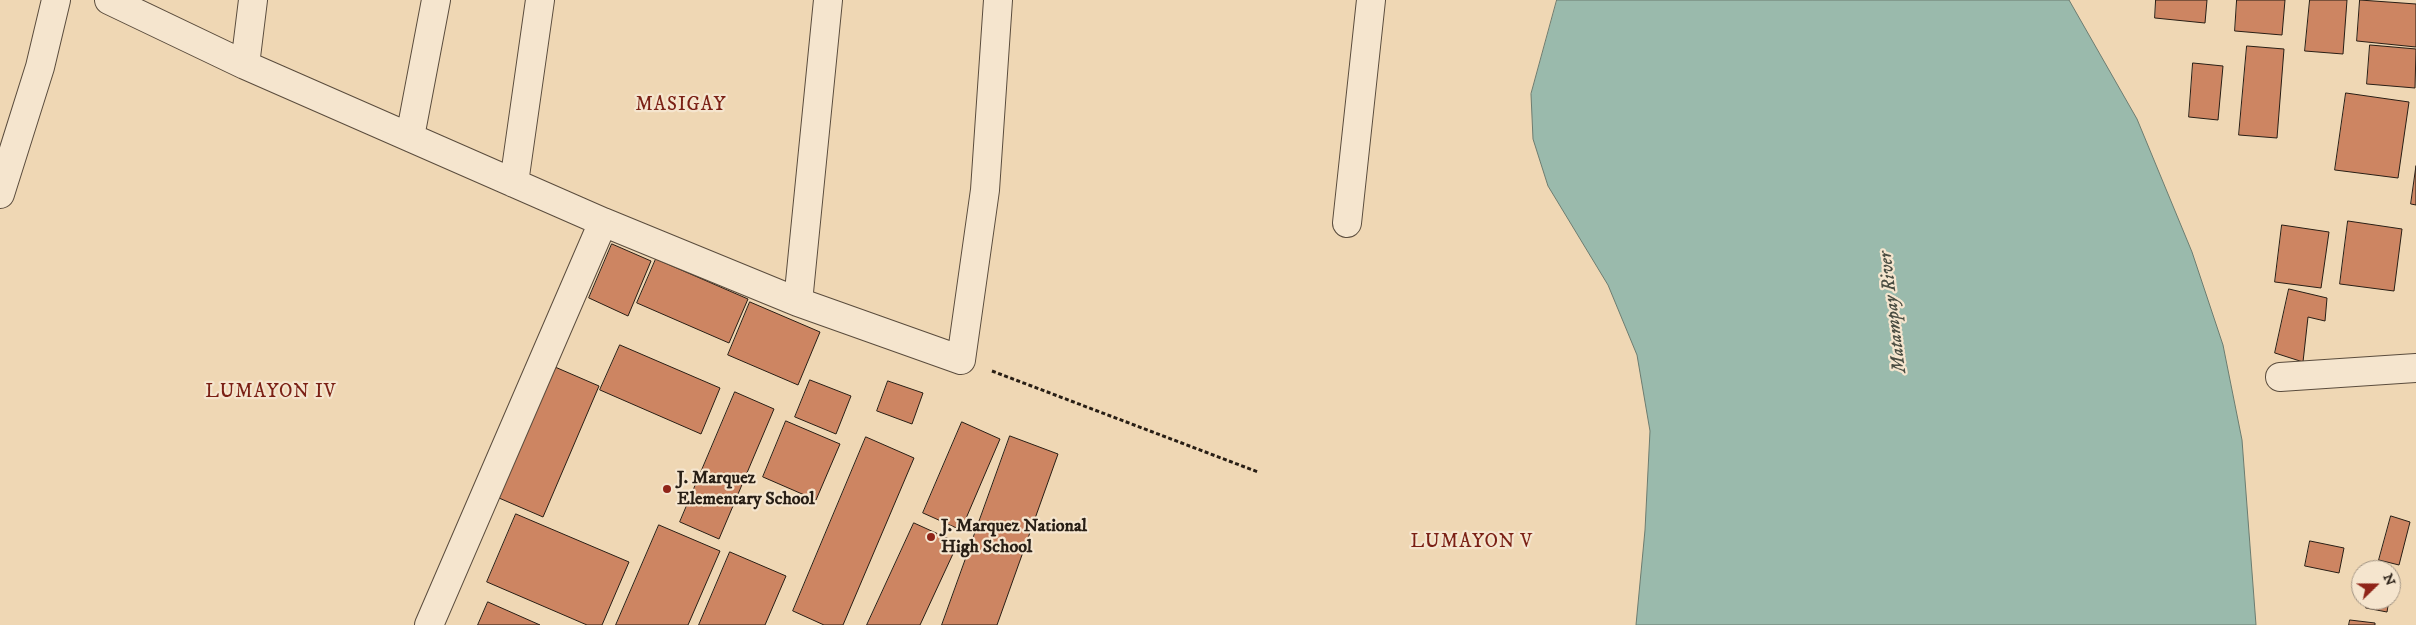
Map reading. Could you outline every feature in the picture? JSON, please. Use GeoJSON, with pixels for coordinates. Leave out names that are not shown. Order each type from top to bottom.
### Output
{"type":"FeatureCollection","features":[{"type":"Feature","properties":{"kind":"street"},"geometry":{"type":"LineString","coordinates":[[0,194],[40,67],[56,0]]}},
{"type":"Feature","properties":{"kind":"street"},"geometry":{"type":"LineString","coordinates":[[109,0],[245,65],[603,222],[798,302],[961,360],[986,190],[998,0]]}},
{"type":"Feature","properties":{"kind":"street"},"geometry":{"type":"LineString","coordinates":[[245,65],[253,0]]}},
{"type":"Feature","properties":{"kind":"street"},"geometry":{"type":"LineString","coordinates":[[410,137],[436,0]]}},
{"type":"Feature","properties":{"kind":"street"},"geometry":{"type":"LineString","coordinates":[[514,182],[540,0]]}},
{"type":"Feature","properties":{"kind":"street"},"geometry":{"type":"LineString","coordinates":[[798,302],[828,0]]}},
{"type":"Feature","properties":{"kind":"street"},"geometry":{"type":"LineString","coordinates":[[1347,223],[1371,0]]}},
{"type":"Feature","properties":{"kind":"street"},"geometry":{"type":"LineString","coordinates":[[429,625],[603,222]]}},
{"type":"Feature","properties":{"kind":"street"},"geometry":{"type":"LineString","coordinates":[[2280,377],[2416,368]]}},
{"type":"Feature","properties":{"kind":"path"},"geometry":{"type":"LineString","coordinates":[[961,360],[1258,472]]}},
{"type":"Feature","properties":{"kind":"water","name":"Matampay River"},"geometry":{"type":"Polygon","coordinates":[[[1557,0],[2069,0],[2137,119],[2192,252],[2223,345],[2242,440],[2256,625],[1636,625],[1645,530],[1650,431],[1637,355],[1608,285],[1548,186],[1533,139],[1531,94],[1557,0]]]}},
{"type":"Feature","properties":{"kind":"building"},"geometry":{"type":"Polygon","coordinates":[[[2156,0],[2207,0],[2205,23],[2155,18],[2156,0]]]}},
{"type":"Feature","properties":{"kind":"building"},"geometry":{"type":"Polygon","coordinates":[[[2237,0],[2285,0],[2282,35],[2235,31],[2237,0]]]}},
{"type":"Feature","properties":{"kind":"building"},"geometry":{"type":"Polygon","coordinates":[[[2310,0],[2347,0],[2343,54],[2305,51],[2310,0]]]}},
{"type":"Feature","properties":{"kind":"building"},"geometry":{"type":"Polygon","coordinates":[[[2360,0],[2416,4],[2416,47],[2357,41],[2360,0]]]}},
{"type":"Feature","properties":{"kind":"building"},"geometry":{"type":"Polygon","coordinates":[[[2370,45],[2416,49],[2415,88],[2367,84],[2370,45]]]}},
{"type":"Feature","properties":{"kind":"building"},"geometry":{"type":"Polygon","coordinates":[[[2247,46],[2284,49],[2277,138],[2239,135],[2247,46]]]}},
{"type":"Feature","properties":{"kind":"building"},"geometry":{"type":"Polygon","coordinates":[[[2193,63],[2223,66],[2218,120],[2189,117],[2193,63]]]}},
{"type":"Feature","properties":{"kind":"building"},"geometry":{"type":"Polygon","coordinates":[[[2346,93],[2409,102],[2398,178],[2335,170],[2346,93]]]}},
{"type":"Feature","properties":{"kind":"building"},"geometry":{"type":"Polygon","coordinates":[[[2416,166],[2416,205],[2411,204],[2416,166]]]}},
{"type":"Feature","properties":{"kind":"building"},"geometry":{"type":"Polygon","coordinates":[[[2348,221],[2402,229],[2394,291],[2340,284],[2348,221]]]}},
{"type":"Feature","properties":{"kind":"building"},"geometry":{"type":"Polygon","coordinates":[[[2282,225],[2329,232],[2321,288],[2275,282],[2282,225]]]}},
{"type":"Feature","properties":{"kind":"building"},"geometry":{"type":"Polygon","coordinates":[[[612,244],[651,261],[628,316],[589,298],[612,244]]]}},
{"type":"Feature","properties":{"kind":"building"},"geometry":{"type":"Polygon","coordinates":[[[656,259],[748,299],[729,343],[637,303],[656,259]]]}},
{"type":"Feature","properties":{"kind":"building"},"geometry":{"type":"Polygon","coordinates":[[[2289,289],[2327,298],[2325,321],[2308,317],[2303,362],[2275,353],[2289,289]]]}},
{"type":"Feature","properties":{"kind":"building"},"geometry":{"type":"Polygon","coordinates":[[[750,302],[820,332],[798,385],[728,355],[750,302]]]}},
{"type":"Feature","properties":{"kind":"building"},"geometry":{"type":"Polygon","coordinates":[[[620,345],[720,388],[701,434],[600,390],[620,345]]]}},
{"type":"Feature","properties":{"kind":"building"},"geometry":{"type":"Polygon","coordinates":[[[555,367],[599,386],[543,517],[499,498],[555,367]]]}},
{"type":"Feature","properties":{"kind":"building"},"geometry":{"type":"Polygon","coordinates":[[[810,380],[851,396],[836,434],[795,417],[810,380]]]}},
{"type":"Feature","properties":{"kind":"building"},"geometry":{"type":"Polygon","coordinates":[[[888,381],[923,393],[912,424],[877,411],[888,381]]]}},
{"type":"Feature","properties":{"kind":"building"},"geometry":{"type":"Polygon","coordinates":[[[735,392],[774,409],[719,539],[680,522],[735,392]]]}},
{"type":"Feature","properties":{"kind":"building"},"geometry":{"type":"Polygon","coordinates":[[[786,421],[840,444],[816,500],[763,477],[786,421]]]}},
{"type":"Feature","properties":{"kind":"building"},"geometry":{"type":"Polygon","coordinates":[[[962,422],[1000,439],[961,530],[923,513],[962,422]]]}},
{"type":"Feature","properties":{"kind":"building"},"geometry":{"type":"Polygon","coordinates":[[[1010,436],[1058,454],[997,625],[942,625],[1010,436]]]}},
{"type":"Feature","properties":{"kind":"building"},"geometry":{"type":"Polygon","coordinates":[[[866,437],[914,458],[843,625],[824,625],[793,611],[866,437]]]}},
{"type":"Feature","properties":{"kind":"building"},"geometry":{"type":"Polygon","coordinates":[[[516,514],[629,562],[602,625],[587,625],[487,582],[516,514]]]}},
{"type":"Feature","properties":{"kind":"building"},"geometry":{"type":"Polygon","coordinates":[[[2391,516],[2410,522],[2400,560],[2379,560],[2391,516]]]}},
{"type":"Feature","properties":{"kind":"building"},"geometry":{"type":"Polygon","coordinates":[[[914,523],[958,543],[920,625],[867,625],[914,523]]]}},
{"type":"Feature","properties":{"kind":"building"},"geometry":{"type":"Polygon","coordinates":[[[659,525],[720,551],[688,625],[616,625],[659,525]]]}},
{"type":"Feature","properties":{"kind":"building"},"geometry":{"type":"Polygon","coordinates":[[[2310,541],[2344,548],[2339,573],[2305,566],[2310,541]]]}},
{"type":"Feature","properties":{"kind":"building"},"geometry":{"type":"Polygon","coordinates":[[[730,552],[786,576],[765,625],[699,625],[730,552]]]}},
{"type":"Feature","properties":{"kind":"building"},"geometry":{"type":"Polygon","coordinates":[[[488,602],[540,625],[478,625],[488,602]]]}},
{"type":"Feature","properties":{"kind":"building"},"geometry":{"type":"Polygon","coordinates":[[[2350,620],[2375,623],[2375,625],[2349,625],[2350,620]]]}},
{"type":"Feature","properties":{"kind":"place","name":"J. Marquez Elementary School"},"geometry":{"type":"Point","coordinates":[667,489]}},
{"type":"Feature","properties":{"kind":"place","name":"J. Marquez National High School"},"geometry":{"type":"Point","coordinates":[931,537]}},
{"type":"Feature","properties":{"kind":"district","name":"MASIGAY"},"geometry":{"type":"Point","coordinates":[681,106]}},
{"type":"Feature","properties":{"kind":"district","name":"LUMAYON IV"},"geometry":{"type":"Point","coordinates":[271,393]}},
{"type":"Feature","properties":{"kind":"district","name":"LUMAYON V"},"geometry":{"type":"Point","coordinates":[1472,543]}}]}
